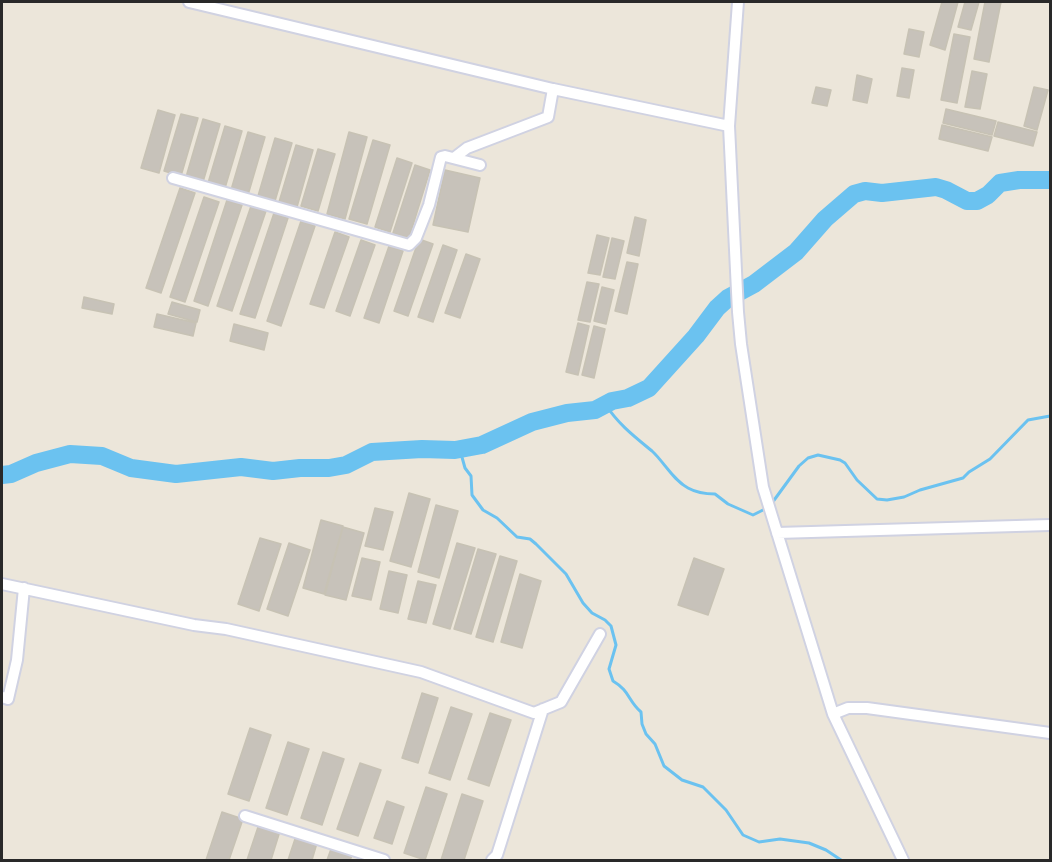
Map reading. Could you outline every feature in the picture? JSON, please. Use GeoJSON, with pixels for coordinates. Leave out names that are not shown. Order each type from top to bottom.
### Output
{"type":"FeatureCollection","features":[{"type":"Feature","properties":{"kind":"street"},"geometry":{"type":"LineString","coordinates":[[189,2],[554,89],[729,126]]}},
{"type":"Feature","properties":{"kind":"street"},"geometry":{"type":"LineString","coordinates":[[738,2],[729,126],[738,312],[765,498],[833,714],[903,861]]}},
{"type":"Feature","properties":{"kind":"street"},"geometry":{"type":"LineString","coordinates":[[454,158],[467,148],[548,117],[554,89]]}},
{"type":"Feature","properties":{"kind":"street"},"geometry":{"type":"LineString","coordinates":[[173,178],[409,245],[416,238],[429,204],[441,157],[446,156],[480,165]]}},
{"type":"Feature","properties":{"kind":"street"},"geometry":{"type":"LineString","coordinates":[[777,533],[1050,525]]}},
{"type":"Feature","properties":{"kind":"street"},"geometry":{"type":"LineString","coordinates":[[2,584],[194,625],[226,629],[422,672],[534,713],[561,702],[600,634]]}},
{"type":"Feature","properties":{"kind":"street"},"geometry":{"type":"LineString","coordinates":[[2,698],[8,699],[17,660],[24,588]]}},
{"type":"Feature","properties":{"kind":"street"},"geometry":{"type":"LineString","coordinates":[[833,714],[848,708],[867,708],[1050,733]]}},
{"type":"Feature","properties":{"kind":"street"},"geometry":{"type":"LineString","coordinates":[[492,861],[497,855],[543,709]]}},
{"type":"Feature","properties":{"kind":"street"},"geometry":{"type":"LineString","coordinates":[[245,816],[384,861]]}},
{"type":"Feature","properties":{"kind":"building"},"geometry":{"type":"Polygon","coordinates":[[[942,2],[958,2],[945,50],[930,45],[942,2]]]}},
{"type":"Feature","properties":{"kind":"building"},"geometry":{"type":"Polygon","coordinates":[[[965,2],[979,2],[971,30],[958,27],[965,2]]]}},
{"type":"Feature","properties":{"kind":"building"},"geometry":{"type":"Polygon","coordinates":[[[985,2],[1001,2],[989,62],[974,59],[985,2]]]}},
{"type":"Feature","properties":{"kind":"building"},"geometry":{"type":"Polygon","coordinates":[[[909,29],[924,32],[919,57],[904,54],[909,29]]]}},
{"type":"Feature","properties":{"kind":"building"},"geometry":{"type":"Polygon","coordinates":[[[954,34],[970,37],[957,103],[941,100],[954,34]]]}},
{"type":"Feature","properties":{"kind":"building"},"geometry":{"type":"Polygon","coordinates":[[[902,68],[914,70],[909,98],[897,96],[902,68]]]}},
{"type":"Feature","properties":{"kind":"building"},"geometry":{"type":"Polygon","coordinates":[[[972,71],[987,74],[980,109],[965,107],[972,71]]]}},
{"type":"Feature","properties":{"kind":"building"},"geometry":{"type":"Polygon","coordinates":[[[857,75],[872,79],[867,103],[853,100],[857,75]]]}},
{"type":"Feature","properties":{"kind":"building"},"geometry":{"type":"Polygon","coordinates":[[[816,87],[831,90],[827,106],[812,103],[816,87]]]}},
{"type":"Feature","properties":{"kind":"building"},"geometry":{"type":"Polygon","coordinates":[[[1034,87],[1048,90],[1037,130],[1024,126],[1034,87]]]}},
{"type":"Feature","properties":{"kind":"building"},"geometry":{"type":"Polygon","coordinates":[[[946,109],[996,121],[992,135],[943,123],[946,109]]]}},
{"type":"Feature","properties":{"kind":"building"},"geometry":{"type":"Polygon","coordinates":[[[158,110],[175,115],[159,173],[141,168],[158,110]]]}},
{"type":"Feature","properties":{"kind":"building"},"geometry":{"type":"Polygon","coordinates":[[[181,114],[198,118],[181,176],[164,171],[181,114]]]}},
{"type":"Feature","properties":{"kind":"building"},"geometry":{"type":"Polygon","coordinates":[[[203,119],[220,124],[203,182],[186,177],[203,119]]]}},
{"type":"Feature","properties":{"kind":"building"},"geometry":{"type":"Polygon","coordinates":[[[998,122],[1037,132],[1033,146],[994,136],[998,122]]]}},
{"type":"Feature","properties":{"kind":"building"},"geometry":{"type":"Polygon","coordinates":[[[942,125],[992,137],[988,151],[939,139],[942,125]]]}},
{"type":"Feature","properties":{"kind":"building"},"geometry":{"type":"Polygon","coordinates":[[[225,126],[242,131],[225,188],[208,183],[225,126]]]}},
{"type":"Feature","properties":{"kind":"building"},"geometry":{"type":"Polygon","coordinates":[[[248,132],[265,137],[248,195],[231,190],[248,132]]]}},
{"type":"Feature","properties":{"kind":"building"},"geometry":{"type":"Polygon","coordinates":[[[349,132],[367,137],[345,219],[327,214],[349,132]]]}},
{"type":"Feature","properties":{"kind":"building"},"geometry":{"type":"Polygon","coordinates":[[[275,138],[292,143],[275,201],[258,196],[275,138]]]}},
{"type":"Feature","properties":{"kind":"building"},"geometry":{"type":"Polygon","coordinates":[[[373,140],[390,145],[367,224],[349,219],[373,140]]]}},
{"type":"Feature","properties":{"kind":"building"},"geometry":{"type":"Polygon","coordinates":[[[296,145],[313,150],[297,207],[279,202],[296,145]]]}},
{"type":"Feature","properties":{"kind":"building"},"geometry":{"type":"Polygon","coordinates":[[[318,149],[335,154],[318,211],[301,206],[318,149]]]}},
{"type":"Feature","properties":{"kind":"building"},"geometry":{"type":"Polygon","coordinates":[[[397,158],[412,163],[390,232],[375,227],[397,158]]]}},
{"type":"Feature","properties":{"kind":"building"},"geometry":{"type":"Polygon","coordinates":[[[415,165],[430,170],[409,238],[393,233],[415,165]]]}},
{"type":"Feature","properties":{"kind":"building"},"geometry":{"type":"Polygon","coordinates":[[[445,170],[480,178],[468,232],[433,225],[445,170]]]}},
{"type":"Feature","properties":{"kind":"building"},"geometry":{"type":"Polygon","coordinates":[[[180,188],[195,193],[161,293],[146,288],[180,188]]]}},
{"type":"Feature","properties":{"kind":"building"},"geometry":{"type":"Polygon","coordinates":[[[204,197],[219,202],[185,302],[170,297],[204,197]]]}},
{"type":"Feature","properties":{"kind":"building"},"geometry":{"type":"Polygon","coordinates":[[[227,200],[242,205],[208,306],[194,301],[227,200]]]}},
{"type":"Feature","properties":{"kind":"building"},"geometry":{"type":"Polygon","coordinates":[[[251,206],[266,211],[232,311],[217,306],[251,206]]]}},
{"type":"Feature","properties":{"kind":"building"},"geometry":{"type":"Polygon","coordinates":[[[274,213],[288,218],[255,318],[240,314],[274,213]]]}},
{"type":"Feature","properties":{"kind":"building"},"geometry":{"type":"Polygon","coordinates":[[[635,217],[646,220],[639,256],[627,253],[635,217]]]}},
{"type":"Feature","properties":{"kind":"building"},"geometry":{"type":"Polygon","coordinates":[[[301,221],[315,226],[281,326],[267,321],[301,221]]]}},
{"type":"Feature","properties":{"kind":"building"},"geometry":{"type":"Polygon","coordinates":[[[335,232],[349,237],[324,308],[310,304],[335,232]]]}},
{"type":"Feature","properties":{"kind":"building"},"geometry":{"type":"Polygon","coordinates":[[[597,235],[609,238],[600,275],[588,273],[597,235]]]}},
{"type":"Feature","properties":{"kind":"building"},"geometry":{"type":"Polygon","coordinates":[[[612,238],[624,241],[615,279],[603,277],[612,238]]]}},
{"type":"Feature","properties":{"kind":"building"},"geometry":{"type":"Polygon","coordinates":[[[419,239],[433,244],[408,316],[394,311],[419,239]]]}},
{"type":"Feature","properties":{"kind":"building"},"geometry":{"type":"Polygon","coordinates":[[[361,240],[375,245],[350,316],[336,311],[361,240]]]}},
{"type":"Feature","properties":{"kind":"building"},"geometry":{"type":"Polygon","coordinates":[[[443,245],[457,250],[433,322],[418,317],[443,245]]]}},
{"type":"Feature","properties":{"kind":"building"},"geometry":{"type":"Polygon","coordinates":[[[389,246],[403,251],[379,323],[364,318],[389,246]]]}},
{"type":"Feature","properties":{"kind":"building"},"geometry":{"type":"Polygon","coordinates":[[[466,254],[480,259],[460,318],[445,313],[466,254]]]}},
{"type":"Feature","properties":{"kind":"building"},"geometry":{"type":"Polygon","coordinates":[[[627,262],[638,264],[627,314],[615,311],[627,262]]]}},
{"type":"Feature","properties":{"kind":"building"},"geometry":{"type":"Polygon","coordinates":[[[587,282],[599,284],[590,322],[578,320],[587,282]]]}},
{"type":"Feature","properties":{"kind":"building"},"geometry":{"type":"Polygon","coordinates":[[[602,287],[614,290],[606,324],[594,321],[602,287]]]}},
{"type":"Feature","properties":{"kind":"building"},"geometry":{"type":"Polygon","coordinates":[[[84,297],[114,304],[112,314],[82,308],[84,297]]]}},
{"type":"Feature","properties":{"kind":"building"},"geometry":{"type":"Polygon","coordinates":[[[172,302],[200,310],[197,322],[168,314],[172,302]]]}},
{"type":"Feature","properties":{"kind":"building"},"geometry":{"type":"Polygon","coordinates":[[[157,314],[196,323],[193,336],[154,327],[157,314]]]}},
{"type":"Feature","properties":{"kind":"building"},"geometry":{"type":"Polygon","coordinates":[[[578,323],[589,326],[578,375],[566,372],[578,323]]]}},
{"type":"Feature","properties":{"kind":"building"},"geometry":{"type":"Polygon","coordinates":[[[234,324],[268,333],[264,350],[230,341],[234,324]]]}},
{"type":"Feature","properties":{"kind":"building"},"geometry":{"type":"Polygon","coordinates":[[[594,326],[605,329],[594,378],[582,375],[594,326]]]}},
{"type":"Feature","properties":{"kind":"building"},"geometry":{"type":"Polygon","coordinates":[[[409,493],[430,499],[411,567],[390,561],[409,493]]]}},
{"type":"Feature","properties":{"kind":"building"},"geometry":{"type":"Polygon","coordinates":[[[436,505],[458,511],[439,578],[418,572],[436,505]]]}},
{"type":"Feature","properties":{"kind":"building"},"geometry":{"type":"Polygon","coordinates":[[[375,508],[393,512],[383,550],[365,546],[375,508]]]}},
{"type":"Feature","properties":{"kind":"building"},"geometry":{"type":"Polygon","coordinates":[[[321,520],[343,526],[324,594],[303,588],[321,520]]]}},
{"type":"Feature","properties":{"kind":"building"},"geometry":{"type":"Polygon","coordinates":[[[343,527],[364,533],[346,600],[325,595],[343,527]]]}},
{"type":"Feature","properties":{"kind":"building"},"geometry":{"type":"Polygon","coordinates":[[[260,538],[281,544],[259,611],[238,604],[260,538]]]}},
{"type":"Feature","properties":{"kind":"building"},"geometry":{"type":"Polygon","coordinates":[[[289,543],[310,550],[288,616],[267,609],[289,543]]]}},
{"type":"Feature","properties":{"kind":"building"},"geometry":{"type":"Polygon","coordinates":[[[457,543],[475,548],[450,629],[433,624],[457,543]]]}},
{"type":"Feature","properties":{"kind":"building"},"geometry":{"type":"Polygon","coordinates":[[[478,549],[496,554],[471,634],[454,629],[478,549]]]}},
{"type":"Feature","properties":{"kind":"building"},"geometry":{"type":"Polygon","coordinates":[[[500,556],[517,561],[493,642],[476,637],[500,556]]]}},
{"type":"Feature","properties":{"kind":"building"},"geometry":{"type":"Polygon","coordinates":[[[362,558],[380,562],[371,600],[352,596],[362,558]]]}},
{"type":"Feature","properties":{"kind":"building"},"geometry":{"type":"Polygon","coordinates":[[[694,558],[724,569],[708,615],[678,605],[694,558]]]}},
{"type":"Feature","properties":{"kind":"building"},"geometry":{"type":"Polygon","coordinates":[[[389,571],[407,575],[398,613],[380,609],[389,571]]]}},
{"type":"Feature","properties":{"kind":"building"},"geometry":{"type":"Polygon","coordinates":[[[520,574],[541,581],[522,648],[501,642],[520,574]]]}},
{"type":"Feature","properties":{"kind":"building"},"geometry":{"type":"Polygon","coordinates":[[[418,581],[436,585],[426,623],[408,619],[418,581]]]}},
{"type":"Feature","properties":{"kind":"building"},"geometry":{"type":"Polygon","coordinates":[[[422,693],[438,698],[418,763],[402,758],[422,693]]]}},
{"type":"Feature","properties":{"kind":"building"},"geometry":{"type":"Polygon","coordinates":[[[451,707],[472,714],[450,780],[429,773],[451,707]]]}},
{"type":"Feature","properties":{"kind":"building"},"geometry":{"type":"Polygon","coordinates":[[[490,713],[511,720],[489,786],[468,779],[490,713]]]}},
{"type":"Feature","properties":{"kind":"building"},"geometry":{"type":"Polygon","coordinates":[[[250,728],[271,735],[249,801],[228,794],[250,728]]]}},
{"type":"Feature","properties":{"kind":"building"},"geometry":{"type":"Polygon","coordinates":[[[288,742],[309,749],[287,815],[266,808],[288,742]]]}},
{"type":"Feature","properties":{"kind":"building"},"geometry":{"type":"Polygon","coordinates":[[[323,752],[344,759],[322,825],[301,818],[323,752]]]}},
{"type":"Feature","properties":{"kind":"building"},"geometry":{"type":"Polygon","coordinates":[[[360,763],[381,770],[358,836],[337,829],[360,763]]]}},
{"type":"Feature","properties":{"kind":"building"},"geometry":{"type":"Polygon","coordinates":[[[426,787],[447,794],[425,860],[404,853],[426,787]]]}},
{"type":"Feature","properties":{"kind":"building"},"geometry":{"type":"Polygon","coordinates":[[[462,794],[483,801],[464,860],[441,860],[462,794]]]}},
{"type":"Feature","properties":{"kind":"building"},"geometry":{"type":"Polygon","coordinates":[[[387,801],[404,807],[392,844],[374,838],[387,801]]]}},
{"type":"Feature","properties":{"kind":"building"},"geometry":{"type":"Polygon","coordinates":[[[222,812],[243,819],[229,860],[206,860],[222,812]]]}},
{"type":"Feature","properties":{"kind":"building"},"geometry":{"type":"Polygon","coordinates":[[[259,824],[280,831],[271,860],[247,860],[259,824]]]}},
{"type":"Feature","properties":{"kind":"building"},"geometry":{"type":"Polygon","coordinates":[[[296,836],[317,843],[312,860],[288,860],[296,836]]]}},
{"type":"Feature","properties":{"kind":"building"},"geometry":{"type":"Polygon","coordinates":[[[331,849],[352,856],[350,860],[327,860],[331,849]]]}},
{"type":"Feature","properties":{"kind":"waterway"},"geometry":{"type":"LineString","coordinates":[[2,475],[70,454],[102,456],[131,468],[176,474],[241,467],[273,471],[329,468],[346,465],[372,452],[455,450],[482,445],[532,422],[567,413],[595,410],[612,401],[628,398],[649,388],[696,336],[717,308],[728,298],[754,284],[796,252],[825,219],[854,194],[865,191],[882,193],[936,187],[967,201],[977,201],[988,195],[1000,183],[1019,180],[1050,180]]}},
{"type":"Feature","properties":{"kind":"waterway"},"geometry":{"type":"LineString","coordinates":[[606,405],[621,424],[652,451],[688,488],[702,493],[715,494],[728,504],[753,515],[767,508]]}},
{"type":"Feature","properties":{"kind":"waterway"},"geometry":{"type":"LineString","coordinates":[[772,503],[799,466],[808,458],[818,455],[845,463],[857,480],[877,499],[904,497],[963,478],[990,459],[1028,420],[1050,416]]}},
{"type":"Feature","properties":{"kind":"waterway"},"geometry":{"type":"LineString","coordinates":[[460,450],[465,468],[471,476],[472,495],[483,510],[497,518],[517,537],[530,539],[536,544],[566,574],[583,603],[592,613],[611,626],[616,645],[609,669],[613,681],[623,689],[641,712],[646,734],[655,744],[664,766],[682,780],[703,787],[726,810],[743,835],[759,842],[780,839],[809,843],[841,860]]}}]}
